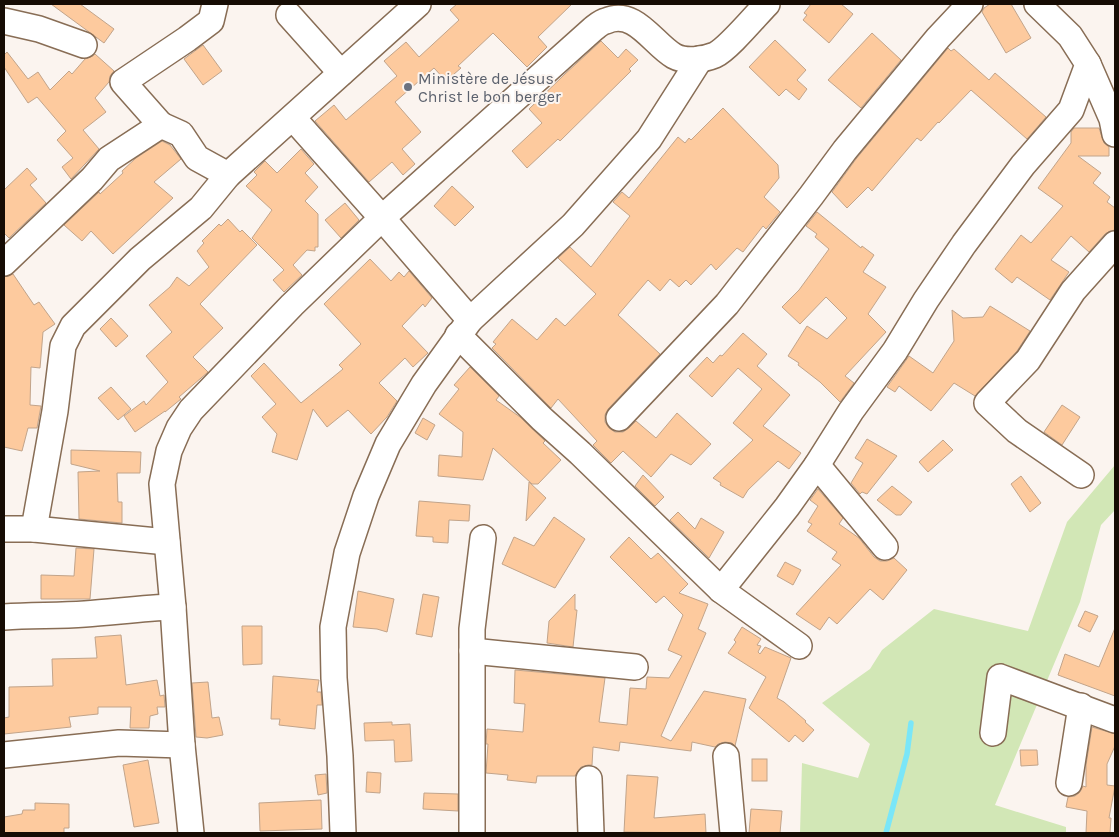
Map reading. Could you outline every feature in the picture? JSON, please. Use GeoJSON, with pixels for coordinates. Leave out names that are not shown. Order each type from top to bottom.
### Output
{"type":"FeatureCollection","features":[{"type":"Feature","properties":{"kind":"street"},"geometry":{"type":"LineString","coordinates":[[215,4],[211,21],[123,82],[161,125],[181,134],[197,158],[228,175]]}},
{"type":"Feature","properties":{"kind":"street"},"geometry":{"type":"LineString","coordinates":[[34,529],[55,411],[63,346],[73,326],[140,259],[201,208],[228,175],[418,4]]}},
{"type":"Feature","properties":{"kind":"street"},"geometry":{"type":"LineString","coordinates":[[191,833],[182,745],[173,607],[162,484],[169,451],[179,428],[191,410],[292,305],[382,218],[593,29],[606,20],[614,8],[647,32],[673,56],[686,60],[716,55],[767,4]]}},
{"type":"Feature","properties":{"kind":"street"},"geometry":{"type":"LineString","coordinates":[[619,418],[727,304],[812,196],[845,150],[938,38],[970,4]]}},
{"type":"Feature","properties":{"kind":"street"},"geometry":{"type":"LineString","coordinates":[[1037,4],[1070,36],[1109,98],[1115,134]]}},
{"type":"Feature","properties":{"kind":"street"},"geometry":{"type":"LineString","coordinates":[[289,15],[340,73]]}},
{"type":"Feature","properties":{"kind":"street"},"geometry":{"type":"LineString","coordinates":[[4,21],[39,29],[84,46]]}},
{"type":"Feature","properties":{"kind":"street"},"geometry":{"type":"LineString","coordinates":[[343,833],[333,627],[347,554],[366,496],[388,444],[424,384],[464,328],[573,224],[649,139],[700,59]]}},
{"type":"Feature","properties":{"kind":"street"},"geometry":{"type":"LineString","coordinates":[[721,590],[817,465],[851,411],[895,351],[926,300],[964,244],[1023,164],[1071,110],[1088,64]]}},
{"type":"Feature","properties":{"kind":"street"},"geometry":{"type":"LineString","coordinates":[[293,118],[382,218],[464,328],[542,419],[721,590],[798,646]]}},
{"type":"Feature","properties":{"kind":"street"},"geometry":{"type":"LineString","coordinates":[[4,263],[40,231],[92,179],[109,159],[161,125]]}},
{"type":"Feature","properties":{"kind":"street"},"geometry":{"type":"LineString","coordinates":[[1081,475],[1017,431],[987,403],[1028,360],[1073,291],[1115,244]]}},
{"type":"Feature","properties":{"kind":"street"},"geometry":{"type":"LineString","coordinates":[[817,465],[886,547]]}},
{"type":"Feature","properties":{"kind":"street"},"geometry":{"type":"LineString","coordinates":[[4,529],[34,529],[167,542]]}},
{"type":"Feature","properties":{"kind":"street"},"geometry":{"type":"LineString","coordinates":[[472,833],[472,629],[483,538]]}},
{"type":"Feature","properties":{"kind":"street"},"geometry":{"type":"LineString","coordinates":[[4,617],[84,614],[173,607]]}},
{"type":"Feature","properties":{"kind":"street"},"geometry":{"type":"LineString","coordinates":[[472,651],[635,668]]}},
{"type":"Feature","properties":{"kind":"street"},"geometry":{"type":"LineString","coordinates":[[993,733],[1000,677],[1115,720]]}},
{"type":"Feature","properties":{"kind":"street"},"geometry":{"type":"LineString","coordinates":[[1069,782],[1081,706]]}},
{"type":"Feature","properties":{"kind":"street"},"geometry":{"type":"LineString","coordinates":[[4,755],[119,743],[182,745]]}},
{"type":"Feature","properties":{"kind":"street"},"geometry":{"type":"LineString","coordinates":[[726,756],[733,833]]}},
{"type":"Feature","properties":{"kind":"street"},"geometry":{"type":"LineString","coordinates":[[589,779],[591,833]]}},
{"type":"Feature","properties":{"kind":"green space"},"geometry":{"type":"Polygon","coordinates":[[[1115,465],[1115,510],[1101,525],[1080,602],[995,805],[1066,827],[1066,833],[800,833],[802,763],[858,778],[870,744],[822,703],[870,669],[882,650],[934,609],[1028,631],[1067,522],[1115,465]]]}},
{"type":"Feature","properties":{"kind":"building"},"geometry":{"type":"Polygon","coordinates":[[[51,4],[80,4],[114,29],[104,43],[51,4]]]}},
{"type":"Feature","properties":{"kind":"building"},"geometry":{"type":"Polygon","coordinates":[[[457,4],[572,4],[538,37],[547,47],[527,67],[493,33],[458,66],[461,68],[446,81],[434,68],[395,102],[421,132],[402,149],[415,164],[403,175],[392,162],[369,182],[315,121],[334,105],[346,120],[397,76],[384,61],[406,42],[419,57],[459,20],[450,10],[457,4]]]}},
{"type":"Feature","properties":{"kind":"building"},"geometry":{"type":"Polygon","coordinates":[[[811,4],[841,4],[853,14],[829,43],[803,20],[807,15],[804,13],[811,4]]]}},
{"type":"Feature","properties":{"kind":"building"},"geometry":{"type":"Polygon","coordinates":[[[990,4],[1011,4],[1031,38],[1006,53],[982,12],[990,4]]]}},
{"type":"Feature","properties":{"kind":"building"},"geometry":{"type":"Polygon","coordinates":[[[872,33],[901,60],[861,108],[828,80],[872,33]]]}},
{"type":"Feature","properties":{"kind":"building"},"geometry":{"type":"Polygon","coordinates":[[[775,40],[806,70],[797,80],[807,89],[799,100],[786,89],[779,96],[749,67],[775,40]]]}},
{"type":"Feature","properties":{"kind":"building"},"geometry":{"type":"Polygon","coordinates":[[[601,41],[618,58],[626,49],[638,60],[629,69],[631,71],[560,141],[558,139],[527,168],[512,151],[542,123],[529,109],[601,41]]]}},
{"type":"Feature","properties":{"kind":"building"},"geometry":{"type":"Polygon","coordinates":[[[203,45],[222,71],[203,85],[184,59],[203,45]]]}},
{"type":"Feature","properties":{"kind":"building"},"geometry":{"type":"Polygon","coordinates":[[[948,48],[951,51],[954,49],[989,80],[995,73],[1046,117],[1027,139],[971,90],[921,141],[917,138],[872,191],[868,187],[847,208],[832,192],[856,159],[948,48]]]}},
{"type":"Feature","properties":{"kind":"building"},"geometry":{"type":"Polygon","coordinates":[[[7,52],[28,79],[38,72],[50,90],[69,71],[72,74],[85,59],[95,54],[114,71],[110,76],[109,82],[95,98],[106,112],[83,130],[99,149],[71,179],[62,167],[73,158],[57,140],[66,131],[37,97],[28,103],[4,67],[4,55],[7,52]]]}},
{"type":"Feature","properties":{"kind":"building"},"geometry":{"type":"Polygon","coordinates":[[[723,108],[778,165],[779,178],[764,197],[780,212],[766,229],[763,226],[743,252],[737,248],[716,270],[711,264],[691,285],[686,280],[679,287],[670,279],[660,291],[648,280],[618,315],[660,354],[608,409],[605,415],[605,422],[609,428],[615,432],[623,432],[636,421],[656,438],[677,413],[711,444],[691,465],[671,454],[651,477],[623,451],[611,463],[593,445],[597,441],[558,399],[551,408],[492,348],[496,344],[493,342],[512,319],[537,340],[556,318],[565,326],[596,294],[558,258],[570,247],[591,267],[630,216],[613,202],[622,192],[629,198],[678,137],[685,143],[689,138],[691,140],[723,108]]]}},
{"type":"Feature","properties":{"kind":"building"},"geometry":{"type":"Polygon","coordinates":[[[1074,128],[1099,128],[1104,143],[1109,147],[1109,156],[1078,156],[1101,173],[1093,183],[1110,197],[1107,202],[1115,208],[1115,230],[1105,234],[1089,252],[1071,236],[1051,260],[1069,272],[1050,300],[1017,277],[1012,283],[995,269],[1021,235],[1031,243],[1063,206],[1038,188],[1071,143],[1071,132],[1074,128]]]}},
{"type":"Feature","properties":{"kind":"building"},"geometry":{"type":"Polygon","coordinates":[[[162,141],[170,145],[181,159],[154,182],[173,198],[113,254],[91,231],[82,241],[64,225],[99,192],[100,194],[123,173],[122,171],[136,158],[162,141]]]}},
{"type":"Feature","properties":{"kind":"building"},"geometry":{"type":"Polygon","coordinates":[[[301,149],[314,164],[305,173],[318,187],[305,201],[318,214],[318,247],[315,247],[315,251],[307,250],[293,265],[302,275],[284,292],[273,280],[284,270],[252,238],[272,210],[246,186],[257,175],[254,172],[265,161],[277,173],[301,149]]]}},
{"type":"Feature","properties":{"kind":"building"},"geometry":{"type":"Polygon","coordinates":[[[27,168],[37,179],[30,185],[46,203],[9,238],[4,233],[4,190],[27,168]]]}},
{"type":"Feature","properties":{"kind":"building"},"geometry":{"type":"Polygon","coordinates":[[[452,186],[474,207],[455,226],[434,206],[452,186]]]}},
{"type":"Feature","properties":{"kind":"building"},"geometry":{"type":"Polygon","coordinates":[[[345,203],[359,220],[341,238],[325,220],[345,203]]]}},
{"type":"Feature","properties":{"kind":"building"},"geometry":{"type":"Polygon","coordinates":[[[817,212],[861,248],[862,246],[874,255],[863,272],[886,287],[868,314],[886,332],[845,376],[854,383],[840,402],[820,382],[798,365],[799,363],[788,356],[807,326],[827,339],[847,318],[826,297],[800,324],[782,307],[799,290],[829,249],[815,237],[817,234],[806,226],[817,212]]]}},
{"type":"Feature","properties":{"kind":"building"},"geometry":{"type":"Polygon","coordinates":[[[228,219],[240,232],[242,230],[257,245],[200,304],[223,328],[193,357],[208,372],[179,397],[181,399],[135,432],[124,416],[144,401],[146,405],[168,382],[146,356],[172,332],[149,305],[170,287],[177,277],[189,286],[209,267],[197,251],[204,243],[202,241],[219,224],[221,226],[228,219]]]}},
{"type":"Feature","properties":{"kind":"building"},"geometry":{"type":"Polygon","coordinates":[[[370,259],[391,281],[399,272],[404,277],[409,271],[432,298],[425,307],[423,304],[402,326],[428,353],[413,367],[405,358],[379,383],[397,401],[387,417],[371,434],[348,410],[327,427],[313,409],[297,460],[272,452],[277,434],[262,417],[276,404],[251,376],[264,363],[301,403],[343,369],[339,365],[361,344],[324,304],[370,259]]]}},
{"type":"Feature","properties":{"kind":"building"},"geometry":{"type":"Polygon","coordinates":[[[13,274],[34,305],[39,302],[55,324],[43,332],[40,368],[31,367],[30,405],[41,406],[37,428],[28,428],[22,451],[4,447],[4,277],[13,274]]]}},
{"type":"Feature","properties":{"kind":"building"},"geometry":{"type":"Polygon","coordinates":[[[990,306],[1030,331],[1017,351],[975,396],[954,383],[931,411],[899,386],[895,392],[887,387],[909,356],[933,373],[954,341],[952,310],[963,318],[983,317],[990,306]]]}},
{"type":"Feature","properties":{"kind":"building"},"geometry":{"type":"Polygon","coordinates":[[[111,318],[128,336],[116,347],[100,329],[111,318]]]}},
{"type":"Feature","properties":{"kind":"building"},"geometry":{"type":"Polygon","coordinates":[[[743,333],[767,354],[757,366],[790,395],[763,426],[801,453],[789,469],[778,461],[748,490],[743,498],[720,485],[721,483],[713,478],[753,440],[733,423],[762,389],[738,368],[712,397],[689,376],[707,357],[713,363],[720,355],[722,356],[743,333]]]}},
{"type":"Feature","properties":{"kind":"building"},"geometry":{"type":"Polygon","coordinates":[[[470,367],[499,396],[496,400],[520,417],[545,441],[543,443],[561,460],[538,484],[532,484],[493,448],[483,480],[438,476],[439,455],[462,457],[463,432],[439,414],[459,389],[454,385],[470,367]]]}},
{"type":"Feature","properties":{"kind":"building"},"geometry":{"type":"Polygon","coordinates":[[[111,387],[131,409],[118,420],[98,398],[111,387]]]}},
{"type":"Feature","properties":{"kind":"building"},"geometry":{"type":"Polygon","coordinates":[[[1062,405],[1080,417],[1062,445],[1044,432],[1062,405]]]}},
{"type":"Feature","properties":{"kind":"building"},"geometry":{"type":"Polygon","coordinates":[[[423,418],[435,425],[427,440],[415,433],[423,418]]]}},
{"type":"Feature","properties":{"kind":"building"},"geometry":{"type":"Polygon","coordinates":[[[867,439],[897,456],[867,494],[862,492],[860,494],[851,483],[863,463],[855,458],[867,439]]]}},
{"type":"Feature","properties":{"kind":"building"},"geometry":{"type":"Polygon","coordinates":[[[943,440],[953,450],[928,472],[919,462],[943,440]]]}},
{"type":"Feature","properties":{"kind":"building"},"geometry":{"type":"Polygon","coordinates":[[[71,450],[141,452],[140,473],[117,473],[118,502],[122,502],[122,523],[79,519],[78,472],[100,471],[71,464],[71,450]]]}},
{"type":"Feature","properties":{"kind":"building"},"geometry":{"type":"Polygon","coordinates":[[[643,475],[664,497],[655,506],[635,486],[643,475]]]}},
{"type":"Feature","properties":{"kind":"building"},"geometry":{"type":"Polygon","coordinates":[[[1021,476],[1041,503],[1030,512],[1011,484],[1021,476]]]}},
{"type":"Feature","properties":{"kind":"building"},"geometry":{"type":"Polygon","coordinates":[[[529,482],[546,498],[526,521],[529,482]]]}},
{"type":"Feature","properties":{"kind":"building"},"geometry":{"type":"Polygon","coordinates":[[[892,486],[912,502],[901,515],[896,515],[877,500],[892,486]]]}},
{"type":"Feature","properties":{"kind":"building"},"geometry":{"type":"Polygon","coordinates":[[[818,489],[843,518],[839,524],[859,538],[874,557],[880,561],[894,558],[907,570],[883,600],[870,589],[837,624],[829,617],[820,630],[796,614],[841,565],[832,559],[837,552],[807,531],[812,524],[808,522],[818,506],[810,500],[818,489]]]}},
{"type":"Feature","properties":{"kind":"building"},"geometry":{"type":"Polygon","coordinates":[[[419,501],[470,505],[469,521],[449,520],[448,543],[433,542],[433,537],[416,536],[419,501]]]}},
{"type":"Feature","properties":{"kind":"building"},"geometry":{"type":"Polygon","coordinates":[[[678,512],[695,529],[701,518],[724,532],[709,558],[670,520],[678,512]]]}},
{"type":"Feature","properties":{"kind":"building"},"geometry":{"type":"Polygon","coordinates":[[[554,517],[585,539],[555,588],[502,564],[514,537],[534,546],[554,517]]]}},
{"type":"Feature","properties":{"kind":"building"},"geometry":{"type":"Polygon","coordinates":[[[629,537],[651,559],[658,553],[688,584],[679,593],[708,604],[698,629],[706,633],[661,736],[671,741],[704,691],[746,699],[735,746],[732,743],[725,742],[715,747],[692,742],[691,751],[620,742],[619,751],[593,747],[592,765],[581,767],[575,776],[537,776],[536,783],[507,780],[508,775],[486,773],[487,729],[523,732],[525,704],[514,703],[515,670],[605,678],[599,722],[627,725],[630,688],[646,689],[647,677],[669,678],[682,656],[668,650],[683,615],[664,596],[656,603],[610,557],[629,537]]]}},
{"type":"Feature","properties":{"kind":"building"},"geometry":{"type":"Polygon","coordinates":[[[76,548],[94,549],[90,599],[41,599],[41,575],[74,576],[76,548]]]}},
{"type":"Feature","properties":{"kind":"building"},"geometry":{"type":"Polygon","coordinates":[[[785,562],[801,570],[793,585],[777,576],[785,562]]]}},
{"type":"Feature","properties":{"kind":"building"},"geometry":{"type":"Polygon","coordinates":[[[358,591],[394,599],[387,632],[377,629],[353,627],[358,591]]]}},
{"type":"Feature","properties":{"kind":"building"},"geometry":{"type":"Polygon","coordinates":[[[423,594],[439,597],[432,637],[416,634],[423,594]]]}},
{"type":"Feature","properties":{"kind":"building"},"geometry":{"type":"Polygon","coordinates":[[[575,594],[575,610],[577,610],[573,647],[547,643],[549,621],[575,594]]]}},
{"type":"Feature","properties":{"kind":"building"},"geometry":{"type":"Polygon","coordinates":[[[1085,611],[1098,616],[1090,632],[1078,626],[1085,611]]]}},
{"type":"Feature","properties":{"kind":"building"},"geometry":{"type":"Polygon","coordinates":[[[242,626],[262,626],[262,664],[243,665],[242,626]]]}},
{"type":"Feature","properties":{"kind":"building"},"geometry":{"type":"Polygon","coordinates":[[[742,627],[761,639],[757,645],[761,646],[758,652],[760,654],[765,647],[791,658],[777,698],[806,721],[814,730],[803,742],[795,735],[789,742],[749,708],[766,677],[728,653],[736,642],[734,640],[742,627]]]}},
{"type":"Feature","properties":{"kind":"building"},"geometry":{"type":"Polygon","coordinates":[[[1115,628],[1115,696],[1058,675],[1065,654],[1099,667],[1115,628]]]}},
{"type":"Feature","properties":{"kind":"building"},"geometry":{"type":"Polygon","coordinates":[[[121,635],[126,685],[157,680],[160,696],[164,695],[165,707],[157,707],[158,714],[150,716],[149,728],[130,728],[131,707],[98,707],[98,714],[69,717],[71,727],[4,734],[4,718],[9,717],[9,687],[53,686],[52,659],[97,658],[95,637],[121,635]]]}},
{"type":"Feature","properties":{"kind":"building"},"geometry":{"type":"Polygon","coordinates":[[[273,676],[319,680],[317,692],[321,692],[322,705],[317,705],[315,729],[279,725],[280,719],[271,719],[273,676]]]}},
{"type":"Feature","properties":{"kind":"building"},"geometry":{"type":"Polygon","coordinates":[[[208,682],[212,718],[219,717],[223,735],[207,738],[196,737],[192,683],[208,682]]]}},
{"type":"Feature","properties":{"kind":"building"},"geometry":{"type":"Polygon","coordinates":[[[392,722],[392,725],[410,724],[412,761],[395,762],[394,740],[365,741],[364,723],[392,722]]]}},
{"type":"Feature","properties":{"kind":"building"},"geometry":{"type":"Polygon","coordinates":[[[1092,727],[1115,734],[1115,746],[1107,764],[1107,785],[1115,786],[1109,818],[1111,818],[1110,833],[1086,833],[1087,811],[1066,807],[1068,797],[1075,796],[1083,786],[1086,787],[1086,765],[1092,727]]]}},
{"type":"Feature","properties":{"kind":"building"},"geometry":{"type":"Polygon","coordinates":[[[1020,750],[1037,750],[1038,765],[1021,766],[1020,750]]]}},
{"type":"Feature","properties":{"kind":"building"},"geometry":{"type":"Polygon","coordinates":[[[752,759],[767,759],[767,781],[752,781],[752,759]]]}},
{"type":"Feature","properties":{"kind":"building"},"geometry":{"type":"Polygon","coordinates":[[[148,760],[159,823],[134,827],[123,765],[148,760]]]}},
{"type":"Feature","properties":{"kind":"building"},"geometry":{"type":"Polygon","coordinates":[[[367,772],[381,773],[380,793],[366,792],[367,772]]]}},
{"type":"Feature","properties":{"kind":"building"},"geometry":{"type":"Polygon","coordinates":[[[326,774],[327,793],[318,795],[315,775],[326,774]]]}},
{"type":"Feature","properties":{"kind":"building"},"geometry":{"type":"Polygon","coordinates":[[[627,775],[658,777],[654,818],[705,814],[706,833],[624,832],[627,775]]]}},
{"type":"Feature","properties":{"kind":"building"},"geometry":{"type":"Polygon","coordinates":[[[424,793],[458,794],[458,811],[423,809],[424,793]]]}},
{"type":"Feature","properties":{"kind":"building"},"geometry":{"type":"Polygon","coordinates":[[[321,800],[322,829],[260,831],[259,803],[321,800]]]}},
{"type":"Feature","properties":{"kind":"building"},"geometry":{"type":"Polygon","coordinates":[[[35,803],[69,804],[69,828],[64,828],[64,833],[4,833],[4,817],[22,814],[23,810],[35,810],[35,803]]]}},
{"type":"Feature","properties":{"kind":"building"},"geometry":{"type":"Polygon","coordinates":[[[751,809],[782,811],[780,833],[749,833],[751,809]]]}},
{"type":"Feature","properties":{"kind":"waterway"},"geometry":{"type":"LineString","coordinates":[[886,833],[907,754],[911,723]]}},
{"type":"Feature","properties":{"kind":"place","name":"Ministère de Jésus Christ le bon berger"},"geometry":{"type":"Point","coordinates":[408,87]}}]}
